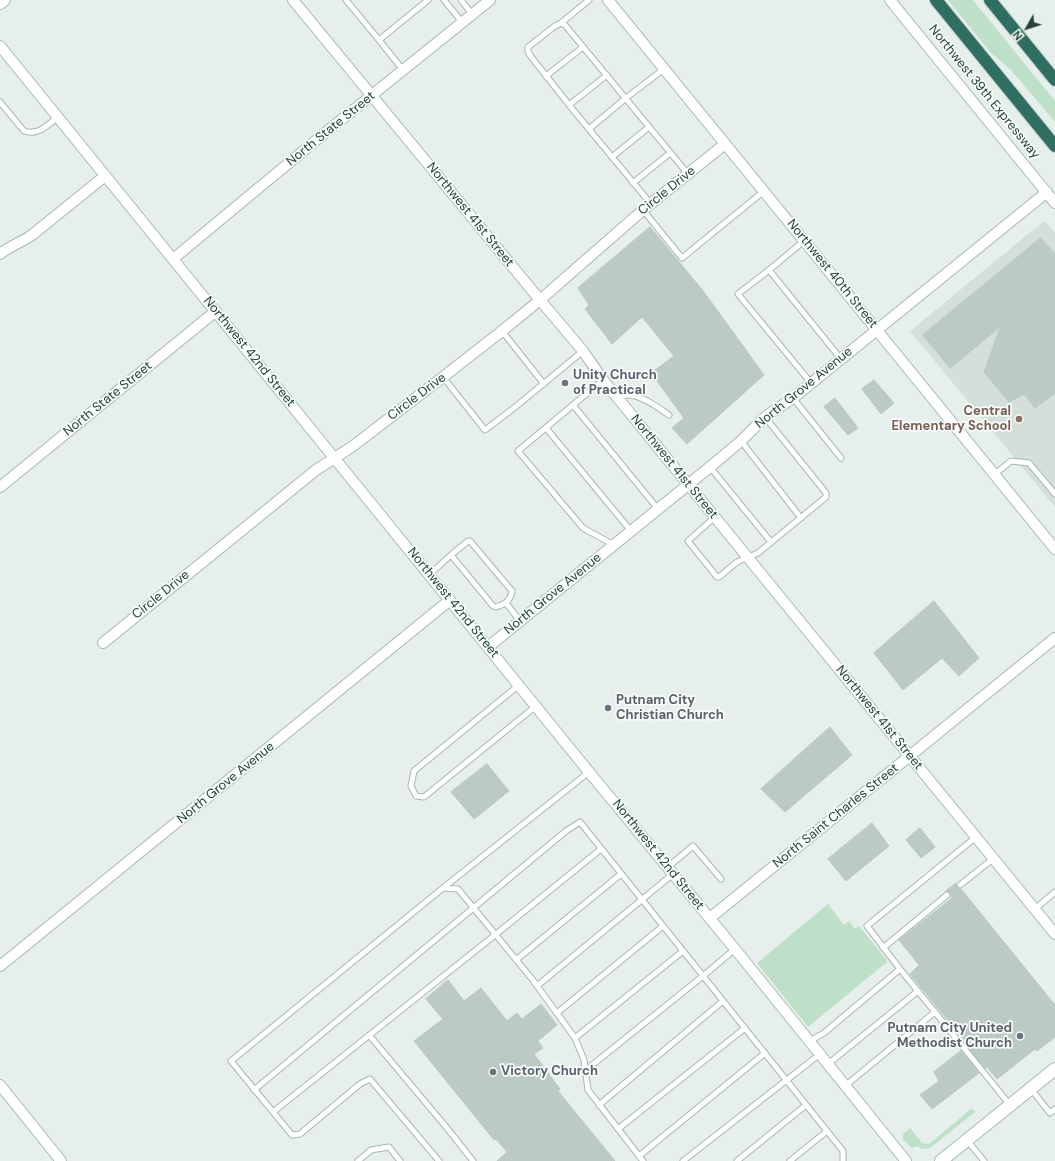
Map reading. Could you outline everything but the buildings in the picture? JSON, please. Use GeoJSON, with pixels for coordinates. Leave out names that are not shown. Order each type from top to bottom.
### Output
{"type":"FeatureCollection","features":[{"type":"Feature","properties":{"kind":"highway","name":"Northwest 39th Expressway"},"geometry":{"type":"LineString","coordinates":[[936,0],[1055,146]]}},
{"type":"Feature","properties":{"kind":"highway"},"geometry":{"type":"LineString","coordinates":[[990,0],[1055,80]]}},
{"type":"Feature","properties":{"kind":"main road"},"geometry":{"type":"LineString","coordinates":[[0,3],[4,0]]}},
{"type":"Feature","properties":{"kind":"main road"},"geometry":{"type":"LineString","coordinates":[[941,1161],[1031,1088],[1053,1074]]}},
{"type":"Feature","properties":{"kind":"street","name":"Northwest 41st Street"},"geometry":{"type":"LineString","coordinates":[[293,0],[583,351],[603,380],[1055,934]]}},
{"type":"Feature","properties":{"kind":"street","name":"North State Street"},"geometry":{"type":"LineString","coordinates":[[173,259],[490,0]]}},
{"type":"Feature","properties":{"kind":"street","name":"Northwest 40th Street"},"geometry":{"type":"LineString","coordinates":[[608,0],[1055,549]]}},
{"type":"Feature","properties":{"kind":"street","name":"Northwest 39th Expressway"},"geometry":{"type":"LineString","coordinates":[[890,0],[1055,202]]}},
{"type":"Feature","properties":{"kind":"street","name":"Northwest 42nd Street"},"geometry":{"type":"LineString","coordinates":[[0,46],[906,1161]]}},
{"type":"Feature","properties":{"kind":"street","name":"Circle Drive"},"geometry":{"type":"LineString","coordinates":[[103,643],[316,470],[353,446],[502,331],[647,207],[725,144]]}},
{"type":"Feature","properties":{"kind":"street"},"geometry":{"type":"LineString","coordinates":[[0,254],[10,247],[23,242],[105,176]]}},
{"type":"Feature","properties":{"kind":"street","name":"North Grove Avenue"},"geometry":{"type":"LineString","coordinates":[[488,646],[710,467],[741,440],[764,417],[793,398],[1047,192]]}},
{"type":"Feature","properties":{"kind":"street","name":"North State Street"},"geometry":{"type":"LineString","coordinates":[[0,487],[216,311]]}},
{"type":"Feature","properties":{"kind":"street","name":"North Grove Avenue"},"geometry":{"type":"LineString","coordinates":[[0,966],[450,600]]}},
{"type":"Feature","properties":{"kind":"street","name":"North Saint Charles Street"},"geometry":{"type":"LineString","coordinates":[[710,918],[1055,638]]}},
{"type":"Feature","properties":{"kind":"street"},"geometry":{"type":"LineString","coordinates":[[0,1086],[62,1161]]}},
{"type":"Feature","properties":{"kind":"lane"},"geometry":{"type":"LineString","coordinates":[[346,0],[403,70]]}},
{"type":"Feature","properties":{"kind":"lane"},"geometry":{"type":"LineString","coordinates":[[379,40],[428,0]]}},
{"type":"Feature","properties":{"kind":"lane"},"geometry":{"type":"LineString","coordinates":[[444,0],[462,22]]}},
{"type":"Feature","properties":{"kind":"lane"},"geometry":{"type":"LineString","coordinates":[[461,0],[472,14]]}},
{"type":"Feature","properties":{"kind":"lane"},"geometry":{"type":"LineString","coordinates":[[589,0],[528,48],[528,52],[569,106],[633,183],[647,207],[682,258],[764,191]]}},
{"type":"Feature","properties":{"kind":"lane"},"geometry":{"type":"LineString","coordinates":[[561,23],[566,25],[688,174]]}},
{"type":"Feature","properties":{"kind":"lane"},"geometry":{"type":"LineString","coordinates":[[546,76],[583,47]]}},
{"type":"Feature","properties":{"kind":"lane"},"geometry":{"type":"LineString","coordinates":[[589,129],[664,69]]}},
{"type":"Feature","properties":{"kind":"lane"},"geometry":{"type":"LineString","coordinates":[[569,106],[607,75]]}},
{"type":"Feature","properties":{"kind":"lane"},"geometry":{"type":"LineString","coordinates":[[0,102],[24,131],[38,132],[58,117]]}},
{"type":"Feature","properties":{"kind":"lane"},"geometry":{"type":"LineString","coordinates":[[612,157],[649,127]]}},
{"type":"Feature","properties":{"kind":"lane"},"geometry":{"type":"LineString","coordinates":[[633,183],[670,153]]}},
{"type":"Feature","properties":{"kind":"lane"},"geometry":{"type":"LineString","coordinates":[[804,241],[738,294],[811,383]]}},
{"type":"Feature","properties":{"kind":"lane"},"geometry":{"type":"LineString","coordinates":[[769,270],[841,359]]}},
{"type":"Feature","properties":{"kind":"lane"},"geometry":{"type":"LineString","coordinates":[[502,331],[544,384]]}},
{"type":"Feature","properties":{"kind":"lane"},"geometry":{"type":"LineString","coordinates":[[443,378],[485,430],[544,384],[583,351]]}},
{"type":"Feature","properties":{"kind":"lane"},"geometry":{"type":"LineString","coordinates":[[603,380],[518,451],[583,528],[614,545]]}},
{"type":"Feature","properties":{"kind":"lane"},"geometry":{"type":"LineString","coordinates":[[618,398],[627,394],[639,397],[652,403],[669,415]]}},
{"type":"Feature","properties":{"kind":"lane"},"geometry":{"type":"LineString","coordinates":[[793,398],[841,458]]}},
{"type":"Feature","properties":{"kind":"lane"},"geometry":{"type":"LineString","coordinates":[[573,406],[658,509]]}},
{"type":"Feature","properties":{"kind":"lane"},"geometry":{"type":"LineString","coordinates":[[716,517],[688,541],[717,577],[719,577],[737,562],[758,553],[826,497],[826,493],[764,417]]}},
{"type":"Feature","properties":{"kind":"lane"},"geometry":{"type":"LineString","coordinates":[[546,428],[630,531]]}},
{"type":"Feature","properties":{"kind":"lane"},"geometry":{"type":"LineString","coordinates":[[741,440],[801,518]]}},
{"type":"Feature","properties":{"kind":"lane"},"geometry":{"type":"LineString","coordinates":[[995,474],[1011,461],[1029,463],[1055,494]]}},
{"type":"Feature","properties":{"kind":"lane"},"geometry":{"type":"LineString","coordinates":[[710,467],[771,542]]}},
{"type":"Feature","properties":{"kind":"lane"},"geometry":{"type":"LineString","coordinates":[[430,574],[451,555],[470,541],[512,591],[506,604],[496,607],[493,606],[451,555]]}},
{"type":"Feature","properties":{"kind":"lane"},"geometry":{"type":"LineString","coordinates":[[506,604],[520,621]]}},
{"type":"Feature","properties":{"kind":"lane"},"geometry":{"type":"LineString","coordinates":[[519,685],[414,771],[411,786],[416,796],[424,797],[536,706]]}},
{"type":"Feature","properties":{"kind":"lane"},"geometry":{"type":"LineString","coordinates":[[439,1161],[370,1079],[360,1084],[300,1134],[292,1135],[231,1061],[443,888],[590,772]]}},
{"type":"Feature","properties":{"kind":"lane"},"geometry":{"type":"LineString","coordinates":[[254,1090],[566,831],[580,822],[844,1151],[843,1161]]}},
{"type":"Feature","properties":{"kind":"lane"},"geometry":{"type":"LineString","coordinates":[[976,837],[867,926],[1010,1105]]}},
{"type":"Feature","properties":{"kind":"lane"},"geometry":{"type":"LineString","coordinates":[[537,986],[642,899],[694,846],[721,878]]}},
{"type":"Feature","properties":{"kind":"lane"},"geometry":{"type":"LineString","coordinates":[[273,1112],[601,849]]}},
{"type":"Feature","properties":{"kind":"lane"},"geometry":{"type":"LineString","coordinates":[[960,885],[994,858]]}},
{"type":"Feature","properties":{"kind":"lane"},"geometry":{"type":"LineString","coordinates":[[516,960],[622,874]]}},
{"type":"Feature","properties":{"kind":"lane"},"geometry":{"type":"LineString","coordinates":[[443,888],[458,889],[537,986],[557,1013],[575,1038],[584,1060],[588,1090],[643,1161]]}},
{"type":"Feature","properties":{"kind":"lane"},"geometry":{"type":"LineString","coordinates":[[1035,909],[1055,892]]}},
{"type":"Feature","properties":{"kind":"lane"},"geometry":{"type":"LineString","coordinates":[[884,948],[947,895]]}},
{"type":"Feature","properties":{"kind":"lane"},"geometry":{"type":"LineString","coordinates":[[557,1013],[663,926]]}},
{"type":"Feature","properties":{"kind":"lane"},"geometry":{"type":"LineString","coordinates":[[586,1070],[735,949]]}},
{"type":"Feature","properties":{"kind":"lane"},"geometry":{"type":"LineString","coordinates":[[575,1038],[683,951]]}},
{"type":"Feature","properties":{"kind":"lane"},"geometry":{"type":"LineString","coordinates":[[810,1041],[824,1033],[900,969]]}},
{"type":"Feature","properties":{"kind":"lane"},"geometry":{"type":"LineString","coordinates":[[828,1064],[918,991]]}},
{"type":"Feature","properties":{"kind":"lane"},"geometry":{"type":"LineString","coordinates":[[600,1105],[723,1001]]}},
{"type":"Feature","properties":{"kind":"lane"},"geometry":{"type":"LineString","coordinates":[[845,1086],[935,1012]]}},
{"type":"Feature","properties":{"kind":"lane"},"geometry":{"type":"LineString","coordinates":[[618,1129],[745,1028]]}},
{"type":"Feature","properties":{"kind":"lane"},"geometry":{"type":"LineString","coordinates":[[369,1035],[473,1161]]}},
{"type":"Feature","properties":{"kind":"lane"},"geometry":{"type":"LineString","coordinates":[[639,1156],[765,1053]]}},
{"type":"Feature","properties":{"kind":"lane"},"geometry":{"type":"LineString","coordinates":[[683,1161],[820,1054]]}},
{"type":"Feature","properties":{"kind":"lane"},"geometry":{"type":"LineString","coordinates":[[1031,1088],[1050,1113],[1055,1109]]}},
{"type":"Feature","properties":{"kind":"lane"},"geometry":{"type":"LineString","coordinates":[[737,1161],[806,1105]]}},
{"type":"Feature","properties":{"kind":"lane"},"geometry":{"type":"LineString","coordinates":[[790,1161],[827,1131]]}},
{"type":"Feature","properties":{"kind":"lane"},"geometry":{"type":"LineString","coordinates":[[967,1140],[984,1161]]}},
{"type":"Feature","properties":{"kind":"lane"},"geometry":{"type":"LineString","coordinates":[[358,1161],[371,1150],[389,1147],[400,1161]]}},
{"type":"Feature","properties":{"kind":"shaded area","name":"Central Elementary School"},"geometry":{"type":"Polygon","coordinates":[[[1044,221],[1055,233],[1055,507],[910,331],[1044,221]]]}},
{"type":"Feature","properties":{"kind":"green space"},"geometry":{"type":"Polygon","coordinates":[[[948,0],[973,0],[1055,101],[1055,122],[1012,71],[991,53],[948,0]]]}},
{"type":"Feature","properties":{"kind":"green space"},"geometry":{"type":"Polygon","coordinates":[[[828,904],[844,925],[849,921],[855,929],[859,926],[887,962],[808,1027],[757,963],[828,904]]]}},
{"type":"Feature","properties":{"kind":"green space"},"geometry":{"type":"Polygon","coordinates":[[[971,1109],[975,1112],[930,1148],[921,1149],[918,1146],[912,1148],[903,1140],[903,1134],[910,1128],[922,1143],[929,1144],[971,1109]]]}},
{"type":"Feature","properties":{"kind":"place","name":"Unity Church of Practical"},"geometry":{"type":"Point","coordinates":[565,383]}},
{"type":"Feature","properties":{"kind":"place","name":"Central Elementary School"},"geometry":{"type":"Point","coordinates":[1019,419]}},
{"type":"Feature","properties":{"kind":"place","name":"Putnam City Christian Church"},"geometry":{"type":"Point","coordinates":[608,708]}},
{"type":"Feature","properties":{"kind":"place","name":"Putnam City United Methodist Church"},"geometry":{"type":"Point","coordinates":[1020,1036]}},
{"type":"Feature","properties":{"kind":"place","name":"Victory Church"},"geometry":{"type":"Point","coordinates":[493,1072]}}]}
